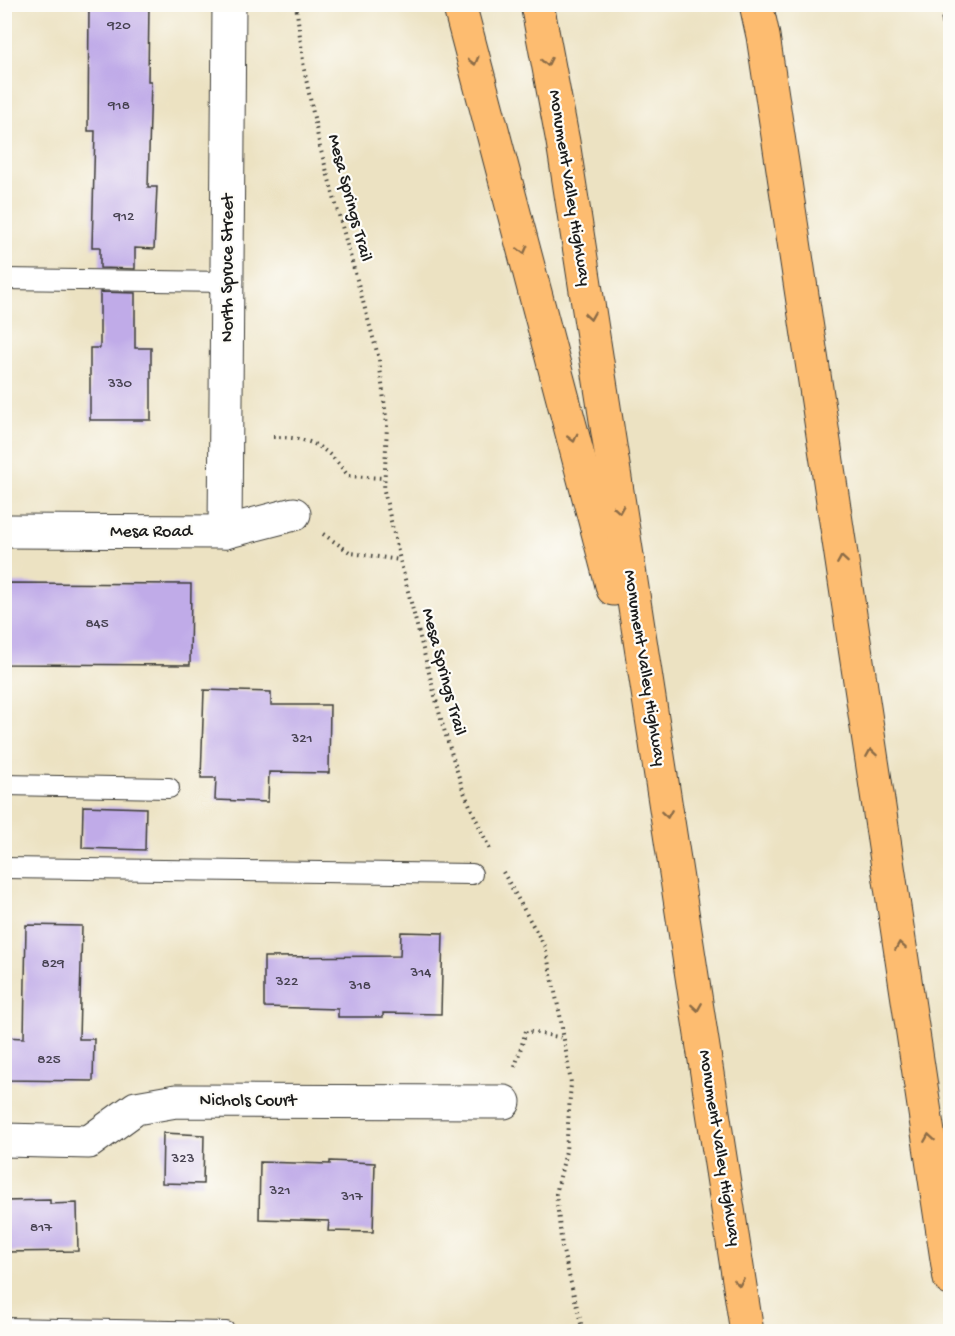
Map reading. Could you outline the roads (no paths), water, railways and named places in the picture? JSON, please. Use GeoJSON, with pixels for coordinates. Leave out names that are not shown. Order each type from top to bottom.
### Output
{"type":"FeatureCollection","features":[{"type":"Feature","properties":{"kind":"highway"},"geometry":{"type":"LineString","coordinates":[[459,4],[658,756]]}},
{"type":"Feature","properties":{"kind":"highway","name":"Monument Valley Highway"},"geometry":{"type":"LineString","coordinates":[[537,4],[563,142],[747,1332]]}},
{"type":"Feature","properties":{"kind":"highway"},"geometry":{"type":"LineString","coordinates":[[760,15],[951,1279]]}},
{"type":"Feature","properties":{"kind":"street","name":"North Spruce Street"},"geometry":{"type":"LineString","coordinates":[[225,532],[230,4]]}},
{"type":"Feature","properties":{"kind":"street","name":"Mesa Road"},"geometry":{"type":"LineString","coordinates":[[4,531],[225,532],[294,514]]}},
{"type":"Feature","properties":{"kind":"street","name":"Nichols Court"},"geometry":{"type":"LineString","coordinates":[[4,1140],[89,1142],[136,1108],[176,1101],[504,1102]]}},
{"type":"Feature","properties":{"kind":"lane"},"geometry":{"type":"LineString","coordinates":[[4,279],[228,282]]}},
{"type":"Feature","properties":{"kind":"lane"},"geometry":{"type":"LineString","coordinates":[[4,785],[169,788]]}},
{"type":"Feature","properties":{"kind":"lane"},"geometry":{"type":"LineString","coordinates":[[4,868],[472,873]]}},
{"type":"Feature","properties":{"kind":"lane"},"geometry":{"type":"LineString","coordinates":[[4,1328],[226,1332]]}},
{"type":"Feature","properties":{"kind":"railway"},"geometry":{"type":"LineString","coordinates":[[941,4],[950,71]]}}]}
